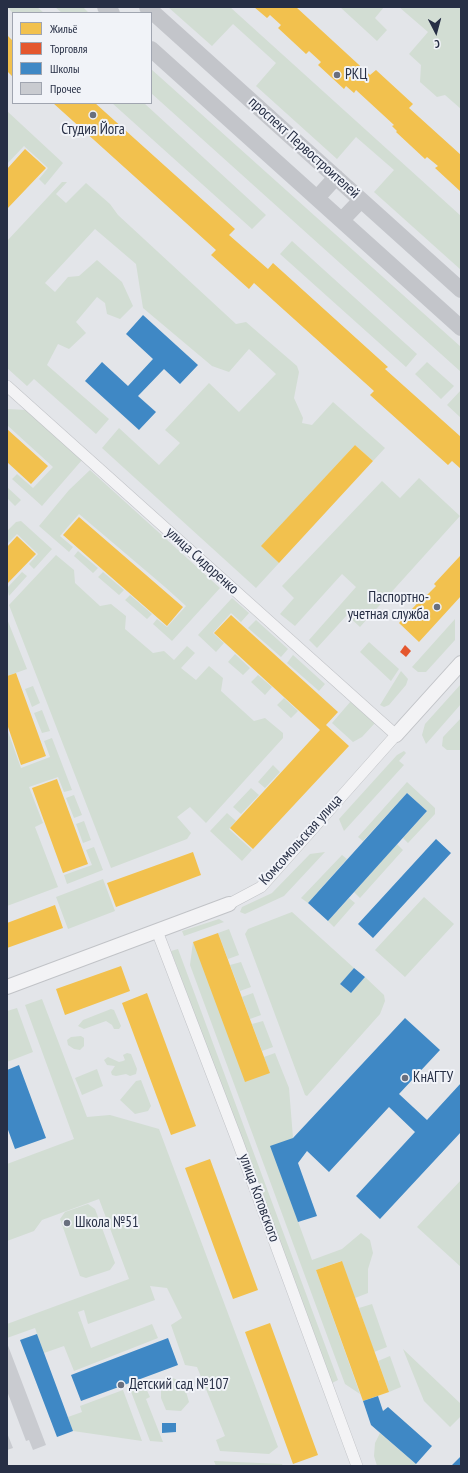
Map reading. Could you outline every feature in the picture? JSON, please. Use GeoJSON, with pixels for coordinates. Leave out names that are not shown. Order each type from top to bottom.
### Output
{"type":"FeatureCollection","features":[{"type":"Feature","properties":{"kind":"main road","name":"проспект Первостроителей"},"geometry":{"type":"LineString","coordinates":[[147,7],[461,290]]}},
{"type":"Feature","properties":{"kind":"main road","name":"проспект Первостроителей"},"geometry":{"type":"LineString","coordinates":[[152,50],[317,198],[459,322]]}},
{"type":"Feature","properties":{"kind":"main road"},"geometry":{"type":"LineString","coordinates":[[317,198],[336,177]]}},
{"type":"Feature","properties":{"kind":"main road"},"geometry":{"type":"LineString","coordinates":[[342,220],[361,200]]}},
{"type":"Feature","properties":{"kind":"street","name":"улица Сидоренко"},"geometry":{"type":"LineString","coordinates":[[7,386],[396,735]]}},
{"type":"Feature","properties":{"kind":"street","name":"Комсомольская улица"},"geometry":{"type":"LineString","coordinates":[[7,987],[229,904],[261,887],[461,663]]}},
{"type":"Feature","properties":{"kind":"street","name":"улица Котовского"},"geometry":{"type":"LineString","coordinates":[[157,931],[237,1140],[357,1466]]}},
{"type":"Feature","properties":{"kind":"shaded area"},"geometry":{"type":"Polygon","coordinates":[[[7,7],[37,7],[43,12],[12,12],[7,7]]]}},
{"type":"Feature","properties":{"kind":"shaded area"},"geometry":{"type":"Polygon","coordinates":[[[55,7],[83,7],[88,12],[61,12],[55,7]]]}},
{"type":"Feature","properties":{"kind":"shaded area"},"geometry":{"type":"Polygon","coordinates":[[[168,7],[230,7],[461,216],[461,270],[374,192],[394,170],[356,137],[337,159],[256,86],[276,63],[233,24],[212,46],[168,7]]]}},
{"type":"Feature","properties":{"kind":"shaded area"},"geometry":{"type":"Polygon","coordinates":[[[340,7],[384,7],[375,18],[387,30],[377,41],[340,7]]]}},
{"type":"Feature","properties":{"kind":"shaded area"},"geometry":{"type":"Polygon","coordinates":[[[399,7],[461,7],[461,109],[445,95],[437,97],[420,82],[421,65],[409,54],[428,32],[399,7]]]}},
{"type":"Feature","properties":{"kind":"shaded area"},"geometry":{"type":"Polygon","coordinates":[[[152,70],[461,347],[461,372],[152,94],[152,70]]]}},
{"type":"Feature","properties":{"kind":"shaded area"},"geometry":{"type":"Polygon","coordinates":[[[113,104],[145,104],[266,215],[252,229],[113,104]]]}},
{"type":"Feature","properties":{"kind":"shaded area"},"geometry":{"type":"Polygon","coordinates":[[[7,111],[63,163],[45,185],[39,179],[48,168],[24,146],[7,164],[7,111]]]}},
{"type":"Feature","properties":{"kind":"shaded area"},"geometry":{"type":"Polygon","coordinates":[[[62,182],[67,182],[56,194],[66,203],[86,183],[110,204],[118,215],[236,324],[246,322],[297,366],[299,372],[294,398],[303,418],[302,423],[312,425],[333,402],[385,448],[373,461],[355,445],[262,546],[279,563],[256,588],[102,448],[119,428],[159,465],[180,443],[165,430],[209,383],[239,412],[276,374],[249,349],[229,372],[212,366],[143,308],[136,264],[95,229],[45,283],[55,292],[68,277],[79,276],[97,260],[122,282],[133,306],[120,319],[107,314],[105,303],[97,297],[76,322],[86,333],[69,349],[58,344],[47,365],[109,419],[96,434],[34,379],[27,386],[7,368],[7,241],[62,182]]]}},
{"type":"Feature","properties":{"kind":"shaded area"},"geometry":{"type":"Polygon","coordinates":[[[292,241],[417,354],[406,367],[280,254],[292,241]]]}},
{"type":"Feature","properties":{"kind":"shaded area"},"geometry":{"type":"Polygon","coordinates":[[[427,362],[454,386],[441,399],[415,374],[427,362]]]}},
{"type":"Feature","properties":{"kind":"shaded area"},"geometry":{"type":"Polygon","coordinates":[[[461,390],[461,418],[447,405],[461,390]]]}},
{"type":"Feature","properties":{"kind":"shaded area"},"geometry":{"type":"Polygon","coordinates":[[[7,409],[27,410],[82,460],[42,506],[12,479],[17,474],[33,488],[53,467],[7,425],[7,409]]]}},
{"type":"Feature","properties":{"kind":"shaded area"},"geometry":{"type":"Polygon","coordinates":[[[90,470],[220,588],[172,641],[153,624],[157,619],[167,627],[186,606],[165,587],[79,514],[60,536],[73,547],[69,552],[39,526],[69,490],[90,470]]]}},
{"type":"Feature","properties":{"kind":"shaded area"},"geometry":{"type":"Polygon","coordinates":[[[419,478],[460,516],[360,627],[347,615],[317,648],[309,640],[356,587],[342,574],[295,626],[280,614],[294,598],[282,586],[382,481],[400,498],[419,478]]]}},
{"type":"Feature","properties":{"kind":"shaded area"},"geometry":{"type":"Polygon","coordinates":[[[7,487],[21,500],[15,506],[7,498],[7,487]]]}},
{"type":"Feature","properties":{"kind":"shaded area"},"geometry":{"type":"Polygon","coordinates":[[[21,521],[52,549],[34,569],[29,564],[38,554],[17,534],[7,544],[7,531],[16,522],[21,521]]]}},
{"type":"Feature","properties":{"kind":"shaded area"},"geometry":{"type":"Polygon","coordinates":[[[78,551],[98,568],[93,573],[74,556],[78,551]]]}},
{"type":"Feature","properties":{"kind":"shaded area"},"geometry":{"type":"Polygon","coordinates":[[[56,555],[74,570],[75,583],[100,606],[111,604],[126,616],[125,629],[153,653],[164,651],[174,660],[187,646],[195,653],[181,668],[196,680],[209,666],[223,678],[221,691],[254,721],[265,718],[283,733],[283,738],[206,823],[190,807],[177,817],[191,833],[187,839],[111,868],[9,605],[56,555]]]}},
{"type":"Feature","properties":{"kind":"shaded area"},"geometry":{"type":"Polygon","coordinates":[[[22,572],[27,576],[9,596],[7,588],[22,572]]]}},
{"type":"Feature","properties":{"kind":"shaded area"},"geometry":{"type":"Polygon","coordinates":[[[103,572],[124,590],[119,595],[98,577],[103,572]]]}},
{"type":"Feature","properties":{"kind":"shaded area"},"geometry":{"type":"Polygon","coordinates":[[[130,595],[152,614],[147,619],[125,600],[130,595]]]}},
{"type":"Feature","properties":{"kind":"shaded area"},"geometry":{"type":"Polygon","coordinates":[[[232,598],[249,613],[241,622],[231,613],[213,633],[224,643],[216,652],[198,635],[232,598]]]}},
{"type":"Feature","properties":{"kind":"shaded area"},"geometry":{"type":"Polygon","coordinates":[[[7,619],[27,669],[7,676],[7,619]]]}},
{"type":"Feature","properties":{"kind":"shaded area"},"geometry":{"type":"Polygon","coordinates":[[[455,619],[455,640],[426,672],[418,672],[412,667],[455,619]]]}},
{"type":"Feature","properties":{"kind":"shaded area"},"geometry":{"type":"Polygon","coordinates":[[[256,620],[288,649],[281,657],[248,628],[256,620]]]}},
{"type":"Feature","properties":{"kind":"shaded area"},"geometry":{"type":"Polygon","coordinates":[[[369,642],[399,669],[391,681],[360,652],[369,642]]]}},
{"type":"Feature","properties":{"kind":"shaded area"},"geometry":{"type":"Polygon","coordinates":[[[235,654],[250,668],[243,675],[228,662],[235,654]]]}},
{"type":"Feature","properties":{"kind":"shaded area"},"geometry":{"type":"Polygon","coordinates":[[[293,655],[325,684],[319,691],[287,663],[293,655]]]}},
{"type":"Feature","properties":{"kind":"shaded area"},"geometry":{"type":"Polygon","coordinates":[[[401,671],[408,679],[406,685],[389,705],[384,707],[380,705],[401,671]]]}},
{"type":"Feature","properties":{"kind":"shaded area"},"geometry":{"type":"Polygon","coordinates":[[[258,675],[272,687],[265,695],[251,682],[258,675]]]}},
{"type":"Feature","properties":{"kind":"shaded area"},"geometry":{"type":"Polygon","coordinates":[[[461,684],[461,704],[426,744],[422,735],[425,724],[461,684]]]}},
{"type":"Feature","properties":{"kind":"shaded area"},"geometry":{"type":"Polygon","coordinates":[[[33,686],[40,703],[32,707],[25,689],[33,686]]]}},
{"type":"Feature","properties":{"kind":"shaded area"},"geometry":{"type":"Polygon","coordinates":[[[284,698],[298,711],[291,718],[277,705],[284,698]]]}},
{"type":"Feature","properties":{"kind":"shaded area"},"geometry":{"type":"Polygon","coordinates":[[[351,701],[375,723],[362,737],[353,742],[332,723],[351,701]]]}},
{"type":"Feature","properties":{"kind":"shaded area"},"geometry":{"type":"Polygon","coordinates":[[[42,710],[50,731],[42,733],[34,713],[42,710]]]}},
{"type":"Feature","properties":{"kind":"shaded area"},"geometry":{"type":"Polygon","coordinates":[[[461,718],[461,750],[447,750],[442,746],[443,737],[461,718]]]}},
{"type":"Feature","properties":{"kind":"shaded area"},"geometry":{"type":"Polygon","coordinates":[[[7,729],[21,768],[50,757],[44,741],[52,738],[72,790],[64,792],[58,777],[29,787],[43,823],[35,827],[58,887],[7,906],[7,729]]]}},
{"type":"Feature","properties":{"kind":"shaded area"},"geometry":{"type":"Polygon","coordinates":[[[404,751],[406,753],[399,761],[404,765],[344,831],[339,819],[397,755],[404,751]]]}},
{"type":"Feature","properties":{"kind":"shaded area"},"geometry":{"type":"Polygon","coordinates":[[[273,765],[280,772],[265,788],[258,782],[273,765]]]}},
{"type":"Feature","properties":{"kind":"shaded area"},"geometry":{"type":"Polygon","coordinates":[[[407,782],[435,808],[435,814],[408,843],[403,838],[427,811],[407,793],[363,841],[358,837],[407,782]]]}},
{"type":"Feature","properties":{"kind":"shaded area"},"geometry":{"type":"Polygon","coordinates":[[[251,788],[259,795],[241,814],[233,807],[251,788]]]}},
{"type":"Feature","properties":{"kind":"shaded area"},"geometry":{"type":"Polygon","coordinates":[[[74,795],[82,815],[74,818],[66,798],[74,795]]]}},
{"type":"Feature","properties":{"kind":"shaded area"},"geometry":{"type":"Polygon","coordinates":[[[227,813],[236,821],[229,829],[252,850],[242,861],[210,831],[227,813]]]}},
{"type":"Feature","properties":{"kind":"shaded area"},"geometry":{"type":"Polygon","coordinates":[[[84,821],[91,840],[83,843],[76,824],[84,821]]]}},
{"type":"Feature","properties":{"kind":"shaded area"},"geometry":{"type":"Polygon","coordinates":[[[397,844],[403,850],[360,898],[354,892],[397,844]]]}},
{"type":"Feature","properties":{"kind":"shaded area"},"geometry":{"type":"Polygon","coordinates":[[[94,847],[103,870],[67,884],[64,875],[92,865],[86,850],[94,847]]]}},
{"type":"Feature","properties":{"kind":"shaded area"},"geometry":{"type":"Polygon","coordinates":[[[325,852],[284,896],[245,914],[240,912],[242,907],[272,893],[310,854],[325,852]]]}},
{"type":"Feature","properties":{"kind":"shaded area"},"geometry":{"type":"Polygon","coordinates":[[[342,855],[347,859],[308,903],[301,898],[342,855]]]}},
{"type":"Feature","properties":{"kind":"shaded area"},"geometry":{"type":"Polygon","coordinates":[[[103,879],[115,911],[68,929],[56,897],[103,879]]]}},
{"type":"Feature","properties":{"kind":"shaded area"},"geometry":{"type":"Polygon","coordinates":[[[424,897],[454,924],[405,977],[375,950],[424,897]]]}},
{"type":"Feature","properties":{"kind":"shaded area"},"geometry":{"type":"Polygon","coordinates":[[[349,898],[355,903],[334,927],[328,921],[349,898]]]}},
{"type":"Feature","properties":{"kind":"shaded area"},"geometry":{"type":"Polygon","coordinates":[[[292,912],[354,968],[340,984],[351,993],[365,977],[384,995],[385,1001],[380,1014],[307,1096],[305,1095],[245,934],[248,929],[292,912]]]}},
{"type":"Feature","properties":{"kind":"shaded area"},"geometry":{"type":"Polygon","coordinates":[[[219,919],[224,922],[184,936],[182,931],[219,919]]]}},
{"type":"Feature","properties":{"kind":"shaded area"},"geometry":{"type":"Polygon","coordinates":[[[229,929],[239,955],[228,959],[218,933],[229,929]]]}},
{"type":"Feature","properties":{"kind":"shaded area"},"geometry":{"type":"Polygon","coordinates":[[[193,942],[270,1073],[264,1057],[275,1053],[289,1088],[293,1138],[279,1169],[312,1260],[342,1249],[361,1233],[370,1240],[373,1253],[368,1269],[368,1293],[355,1298],[341,1261],[316,1270],[360,1394],[345,1384],[190,965],[193,942]]]}},
{"type":"Feature","properties":{"kind":"shaded area"},"geometry":{"type":"Polygon","coordinates":[[[178,949],[338,1380],[332,1383],[171,951],[178,949]]]}},
{"type":"Feature","properties":{"kind":"shaded area"},"geometry":{"type":"Polygon","coordinates":[[[241,962],[251,987],[240,991],[230,965],[241,962]]]}},
{"type":"Feature","properties":{"kind":"shaded area"},"geometry":{"type":"Polygon","coordinates":[[[253,993],[261,1015],[250,1019],[242,997],[253,993]]]}},
{"type":"Feature","properties":{"kind":"shaded area"},"geometry":{"type":"Polygon","coordinates":[[[42,999],[87,1117],[110,1115],[159,1129],[278,1447],[269,1454],[220,1451],[216,1440],[225,1436],[197,1367],[185,1365],[171,1325],[182,1318],[167,1288],[150,1286],[155,1300],[88,1324],[84,1310],[78,1312],[91,1348],[152,1324],[158,1338],[74,1371],[64,1346],[44,1353],[35,1328],[7,1338],[7,1324],[129,1279],[99,1199],[42,1220],[34,1231],[7,1241],[7,1164],[74,1139],[25,1005],[42,999]]]}},
{"type":"Feature","properties":{"kind":"shaded area"},"geometry":{"type":"Polygon","coordinates":[[[17,1008],[33,1052],[7,1062],[7,1011],[17,1008]]]}},
{"type":"Feature","properties":{"kind":"shaded area"},"geometry":{"type":"Polygon","coordinates":[[[111,1009],[114,1010],[121,1026],[119,1029],[114,1029],[112,1025],[106,1021],[84,1029],[78,1026],[83,1020],[111,1009]]]}},
{"type":"Feature","properties":{"kind":"shaded area"},"geometry":{"type":"Polygon","coordinates":[[[263,1021],[273,1047],[262,1051],[252,1024],[263,1021]]]}},
{"type":"Feature","properties":{"kind":"shaded area"},"geometry":{"type":"Polygon","coordinates":[[[81,1036],[84,1038],[84,1046],[80,1050],[74,1049],[68,1045],[67,1040],[71,1037],[81,1036]]]}},
{"type":"Feature","properties":{"kind":"shaded area"},"geometry":{"type":"Polygon","coordinates":[[[127,1053],[131,1054],[137,1069],[136,1074],[130,1076],[126,1074],[116,1076],[112,1075],[111,1072],[115,1066],[107,1065],[104,1060],[108,1057],[119,1062],[123,1061],[125,1060],[123,1055],[127,1053]]]}},
{"type":"Feature","properties":{"kind":"shaded area"},"geometry":{"type":"Polygon","coordinates":[[[97,1069],[103,1086],[82,1095],[75,1078],[97,1069]]]}},
{"type":"Feature","properties":{"kind":"shaded area"},"geometry":{"type":"Polygon","coordinates":[[[141,1080],[151,1106],[148,1111],[135,1114],[120,1100],[136,1081],[141,1080]]]}},
{"type":"Feature","properties":{"kind":"shaded area"},"geometry":{"type":"Polygon","coordinates":[[[461,1180],[461,1267],[417,1227],[461,1180]]]}},
{"type":"Feature","properties":{"kind":"shaded area"},"geometry":{"type":"Polygon","coordinates":[[[88,1204],[95,1209],[115,1263],[110,1270],[86,1278],[80,1276],[60,1219],[65,1212],[88,1204]]]}},
{"type":"Feature","properties":{"kind":"shaded area"},"geometry":{"type":"Polygon","coordinates":[[[372,1304],[387,1347],[374,1352],[359,1308],[372,1304]]]}},
{"type":"Feature","properties":{"kind":"shaded area"},"geometry":{"type":"Polygon","coordinates":[[[403,1349],[461,1404],[461,1416],[450,1427],[424,1401],[403,1349]]]}},
{"type":"Feature","properties":{"kind":"shaded area"},"geometry":{"type":"Polygon","coordinates":[[[390,1356],[401,1387],[389,1392],[378,1361],[390,1356]]]}},
{"type":"Feature","properties":{"kind":"shaded area"},"geometry":{"type":"Polygon","coordinates":[[[168,1376],[180,1381],[184,1385],[189,1402],[181,1411],[166,1410],[161,1398],[161,1387],[168,1376]]]}},
{"type":"Feature","properties":{"kind":"shaded area"},"geometry":{"type":"Polygon","coordinates":[[[144,1384],[150,1397],[146,1399],[163,1442],[150,1441],[130,1389],[144,1384]]]}},
{"type":"Feature","properties":{"kind":"shaded area"},"geometry":{"type":"Polygon","coordinates":[[[123,1390],[142,1441],[73,1431],[68,1417],[82,1412],[80,1406],[123,1390]]]}},
{"type":"Feature","properties":{"kind":"shaded area"},"geometry":{"type":"Polygon","coordinates":[[[380,1433],[416,1464],[414,1466],[377,1466],[374,1456],[375,1443],[380,1433]]]}},
{"type":"Feature","properties":{"kind":"shaded area"},"geometry":{"type":"Polygon","coordinates":[[[214,1461],[282,1464],[283,1466],[216,1466],[214,1461]]]}},
{"type":"Feature","properties":{"kind":"building: Жильё"},"geometry":{"type":"Polygon","coordinates":[[[254,7],[296,7],[370,75],[376,70],[413,104],[409,108],[461,155],[461,192],[435,168],[438,166],[427,157],[425,159],[396,132],[397,131],[392,126],[394,125],[356,90],[354,93],[346,86],[344,89],[318,65],[321,62],[309,51],[306,54],[278,28],[281,25],[270,15],[267,18],[254,7]]]}},
{"type":"Feature","properties":{"kind":"building: Жильё"},"geometry":{"type":"Polygon","coordinates":[[[7,35],[12,40],[12,76],[7,71],[7,35]]]}},
{"type":"Feature","properties":{"kind":"building: Жильё"},"geometry":{"type":"Polygon","coordinates":[[[54,104],[96,104],[235,229],[229,235],[268,269],[273,263],[388,367],[385,369],[461,437],[461,469],[452,461],[448,465],[370,395],[374,391],[254,283],[249,289],[211,255],[216,250],[54,104]]]}},
{"type":"Feature","properties":{"kind":"building: Жильё"},"geometry":{"type":"Polygon","coordinates":[[[25,149],[46,168],[7,209],[7,169],[25,149]]]}},
{"type":"Feature","properties":{"kind":"building: Жильё"},"geometry":{"type":"Polygon","coordinates":[[[7,429],[48,466],[31,484],[7,462],[7,429]]]}},
{"type":"Feature","properties":{"kind":"building: Жильё"},"geometry":{"type":"Polygon","coordinates":[[[355,445],[373,461],[279,563],[261,546],[355,445]]]}},
{"type":"Feature","properties":{"kind":"building: Жильё"},"geometry":{"type":"Polygon","coordinates":[[[79,517],[183,607],[167,626],[63,535],[79,517]]]}},
{"type":"Feature","properties":{"kind":"building: Жильё"},"geometry":{"type":"Polygon","coordinates":[[[17,536],[36,554],[7,584],[7,547],[17,536]]]}},
{"type":"Feature","properties":{"kind":"building: Жильё"},"geometry":{"type":"Polygon","coordinates":[[[460,556],[461,596],[419,642],[399,623],[425,595],[426,596],[436,586],[434,584],[460,556]]]}},
{"type":"Feature","properties":{"kind":"building: Жильё"},"geometry":{"type":"Polygon","coordinates":[[[231,615],[338,712],[326,725],[349,746],[253,849],[230,828],[320,730],[214,633],[231,615]]]}},
{"type":"Feature","properties":{"kind":"building: Жильё"},"geometry":{"type":"Polygon","coordinates":[[[16,673],[46,756],[21,765],[7,724],[7,676],[16,673]]]}},
{"type":"Feature","properties":{"kind":"building: Жильё"},"geometry":{"type":"Polygon","coordinates":[[[57,779],[88,864],[63,873],[32,788],[57,779]]]}},
{"type":"Feature","properties":{"kind":"building: Жильё"},"geometry":{"type":"Polygon","coordinates":[[[193,852],[201,875],[116,907],[107,883],[193,852]]]}},
{"type":"Feature","properties":{"kind":"building: Жильё"},"geometry":{"type":"Polygon","coordinates":[[[55,905],[63,928],[7,948],[7,923],[55,905]]]}},
{"type":"Feature","properties":{"kind":"building: Жильё"},"geometry":{"type":"Polygon","coordinates":[[[218,933],[270,1073],[245,1082],[193,942],[218,933]]]}},
{"type":"Feature","properties":{"kind":"building: Жильё"},"geometry":{"type":"Polygon","coordinates":[[[121,966],[130,991],[65,1015],[56,989],[121,966]]]}},
{"type":"Feature","properties":{"kind":"building: Жильё"},"geometry":{"type":"Polygon","coordinates":[[[147,993],[196,1126],[171,1135],[122,1003],[147,993]]]}},
{"type":"Feature","properties":{"kind":"building: Жильё"},"geometry":{"type":"Polygon","coordinates":[[[210,1159],[258,1290],[233,1299],[185,1168],[210,1159]]]}},
{"type":"Feature","properties":{"kind":"building: Жильё"},"geometry":{"type":"Polygon","coordinates":[[[342,1261],[389,1392],[363,1401],[316,1270],[342,1261]]]}},
{"type":"Feature","properties":{"kind":"building: Жильё"},"geometry":{"type":"Polygon","coordinates":[[[270,1323],[318,1455],[293,1464],[245,1332],[270,1323]]]}},
{"type":"Feature","properties":{"kind":"building: Торговля"},"geometry":{"type":"Polygon","coordinates":[[[405,645],[411,651],[406,657],[400,652],[405,645]]]}},
{"type":"Feature","properties":{"kind":"building: Школы"},"geometry":{"type":"Polygon","coordinates":[[[143,315],[198,365],[180,384],[164,369],[138,396],[156,412],[139,430],[85,381],[102,362],[128,386],[153,359],[126,334],[143,315]]]}},
{"type":"Feature","properties":{"kind":"building: Школы"},"geometry":{"type":"Polygon","coordinates":[[[407,793],[427,811],[328,921],[308,903],[407,793]]]}},
{"type":"Feature","properties":{"kind":"building: Школы"},"geometry":{"type":"Polygon","coordinates":[[[436,839],[451,853],[373,938],[358,924],[436,839]]]}},
{"type":"Feature","properties":{"kind":"building: Школы"},"geometry":{"type":"Polygon","coordinates":[[[354,968],[365,977],[351,993],[340,984],[354,968]]]}},
{"type":"Feature","properties":{"kind":"building: Школы"},"geometry":{"type":"Polygon","coordinates":[[[405,1018],[440,1050],[399,1094],[427,1120],[461,1083],[461,1132],[380,1219],[356,1196],[415,1132],[389,1107],[329,1172],[307,1151],[298,1163],[317,1216],[298,1222],[270,1146],[293,1138],[405,1018]]]}},
{"type":"Feature","properties":{"kind":"building: Школы"},"geometry":{"type":"Polygon","coordinates":[[[19,1065],[46,1138],[15,1149],[7,1127],[7,1070],[19,1065]]]}},
{"type":"Feature","properties":{"kind":"building: Школы"},"geometry":{"type":"Polygon","coordinates":[[[37,1334],[73,1431],[57,1437],[20,1340],[37,1334]]]}},
{"type":"Feature","properties":{"kind":"building: Школы"},"geometry":{"type":"Polygon","coordinates":[[[168,1338],[178,1365],[81,1401],[71,1375],[168,1338]]]}},
{"type":"Feature","properties":{"kind":"building: Школы"},"geometry":{"type":"Polygon","coordinates":[[[378,1396],[383,1411],[388,1407],[432,1446],[416,1464],[371,1425],[363,1401],[378,1396]]]}},
{"type":"Feature","properties":{"kind":"building: Школы"},"geometry":{"type":"Polygon","coordinates":[[[162,1423],[176,1423],[176,1432],[162,1433],[162,1423]]]}},
{"type":"Feature","properties":{"kind":"building: Школы"},"geometry":{"type":"Polygon","coordinates":[[[461,1456],[461,1466],[451,1466],[461,1456]]]}},
{"type":"Feature","properties":{"kind":"building: Прочее"},"geometry":{"type":"Polygon","coordinates":[[[7,1343],[46,1445],[33,1450],[29,1440],[26,1441],[7,1391],[7,1343]]]}},
{"type":"Feature","properties":{"kind":"building: Прочее"},"geometry":{"type":"Polygon","coordinates":[[[7,1433],[13,1448],[7,1450],[7,1433]]]}},
{"type":"Feature","properties":{"kind":"place","name":"РКЦ"},"geometry":{"type":"Point","coordinates":[337,75]}},
{"type":"Feature","properties":{"kind":"place","name":"Студия Йога"},"geometry":{"type":"Point","coordinates":[93,115]}},
{"type":"Feature","properties":{"kind":"place","name":"Паспортно- учетная служба"},"geometry":{"type":"Point","coordinates":[437,607]}},
{"type":"Feature","properties":{"kind":"place","name":"КнАГТУ"},"geometry":{"type":"Point","coordinates":[405,1078]}},
{"type":"Feature","properties":{"kind":"place","name":"Школа №51"},"geometry":{"type":"Point","coordinates":[67,1223]}},
{"type":"Feature","properties":{"kind":"place","name":"Детский сад №107"},"geometry":{"type":"Point","coordinates":[121,1385]}}]}
